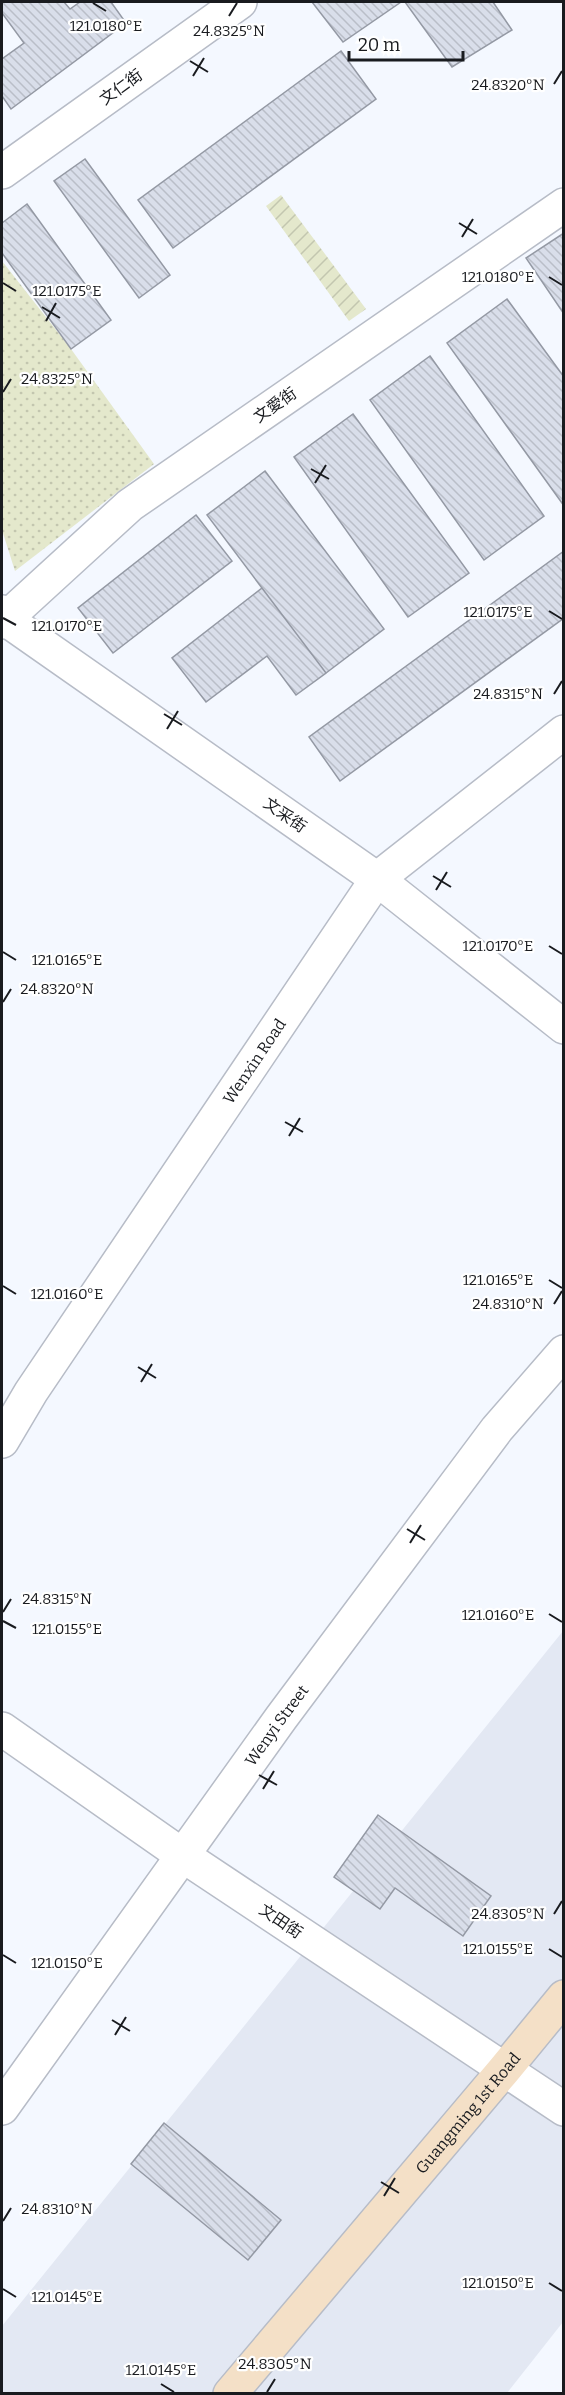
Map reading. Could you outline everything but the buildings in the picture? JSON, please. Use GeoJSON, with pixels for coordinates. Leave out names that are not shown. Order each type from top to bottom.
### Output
{"type":"FeatureCollection","features":[{"type":"Feature","properties":{"kind":"street","name":"文仁街"},"geometry":{"type":"LineString","coordinates":[[2,172],[240,2]]}},
{"type":"Feature","properties":{"kind":"street","name":"文愛街"},"geometry":{"type":"LineString","coordinates":[[2,617],[130,505],[564,205]]}},
{"type":"Feature","properties":{"kind":"street","name":"文采街"},"geometry":{"type":"LineString","coordinates":[[2,617],[377,879],[564,1027]]}},
{"type":"Feature","properties":{"kind":"street","name":"Wenxin Road"},"geometry":{"type":"LineString","coordinates":[[2,1441],[31,1392],[377,879],[564,732]]}},
{"type":"Feature","properties":{"kind":"street","name":"Wenyi Street"},"geometry":{"type":"LineString","coordinates":[[2,2109],[280,1718],[497,1429],[564,1352]]}},
{"type":"Feature","properties":{"kind":"street","name":"文田街"},"geometry":{"type":"LineString","coordinates":[[2,1729],[182,1855],[564,2109]]}},
{"type":"Feature","properties":{"kind":"street","name":"Guangming 1st Road"},"geometry":{"type":"LineString","coordinates":[[230,2394],[564,1997]]}},
{"type":"Feature","properties":{"kind":"shaded area"},"geometry":{"type":"Polygon","coordinates":[[[563,1631],[563,2322],[507,2393],[2,2394],[2,2326],[563,1631]]]}},
{"type":"Feature","properties":{"kind":"green space"},"geometry":{"type":"Polygon","coordinates":[[[281,195],[366,309],[349,321],[266,206],[281,195]]]}},
{"type":"Feature","properties":{"kind":"green space"},"geometry":{"type":"Polygon","coordinates":[[[2,261],[71,349],[154,464],[15,571],[2,530],[2,261]]]}}]}
